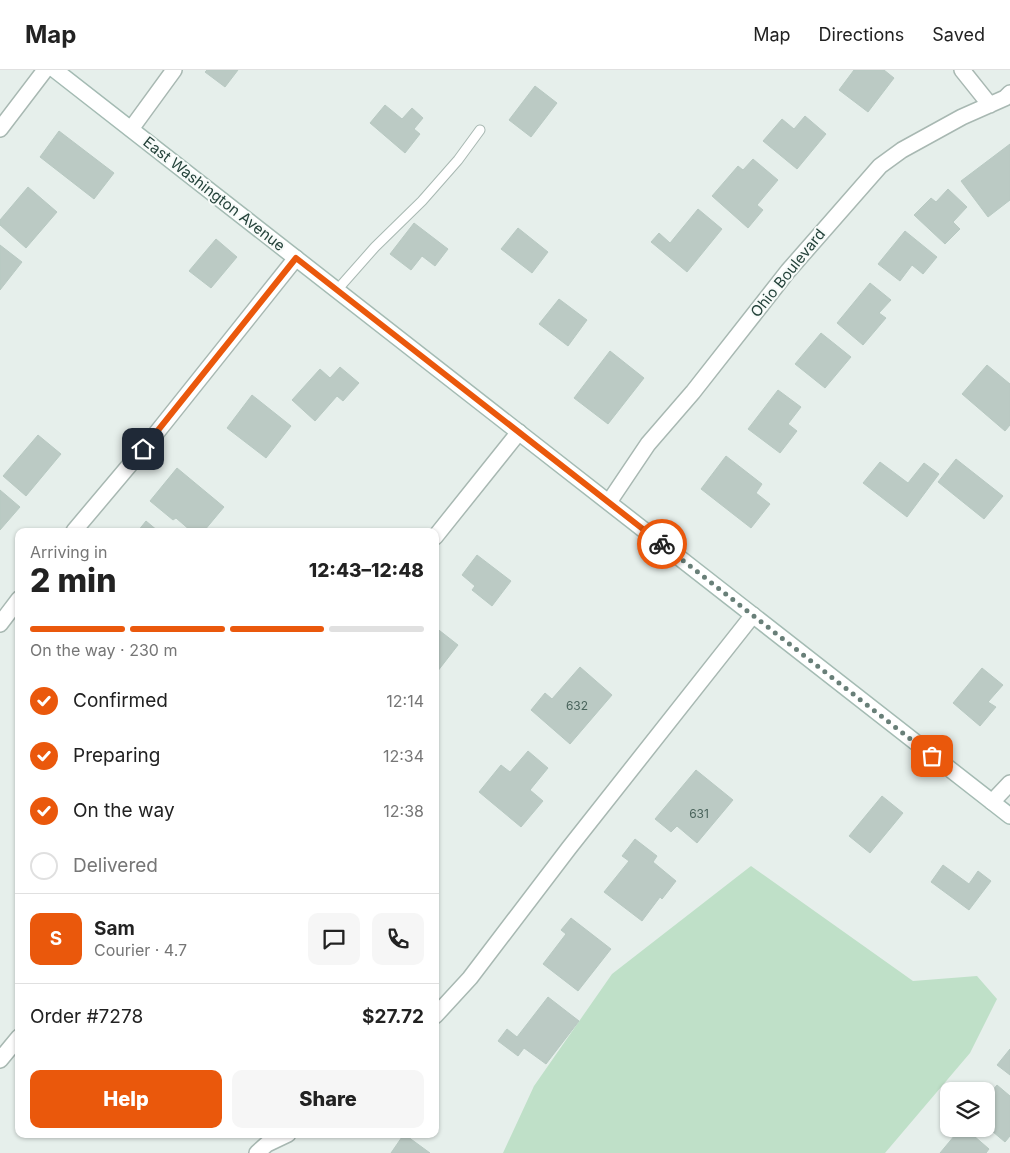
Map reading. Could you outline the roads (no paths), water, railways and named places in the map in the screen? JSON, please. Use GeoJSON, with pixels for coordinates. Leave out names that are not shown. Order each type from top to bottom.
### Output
{"type":"FeatureCollection","features":[{"type":"Feature","properties":{"kind":"street"},"geometry":{"type":"LineString","coordinates":[[0,129],[46,70]]}},
{"type":"Feature","properties":{"kind":"street","name":"East Washington Avenue"},"geometry":{"type":"LineString","coordinates":[[56,70],[1010,816]]}},
{"type":"Feature","properties":{"kind":"street"},"geometry":{"type":"LineString","coordinates":[[131,129],[174,70]]}},
{"type":"Feature","properties":{"kind":"street"},"geometry":{"type":"LineString","coordinates":[[962,70],[990,105]]}},
{"type":"Feature","properties":{"kind":"street","name":"Ohio Boulevard"},"geometry":{"type":"LineString","coordinates":[[609,502],[648,444],[693,392],[788,271],[880,166],[902,150],[962,117],[1008,98]]}},
{"type":"Feature","properties":{"kind":"street"},"geometry":{"type":"LineString","coordinates":[[77,528],[154,436],[296,258]]}},
{"type":"Feature","properties":{"kind":"street"},"geometry":{"type":"LineString","coordinates":[[439,532],[518,432]]}},
{"type":"Feature","properties":{"kind":"street"},"geometry":{"type":"LineString","coordinates":[[0,624],[15,605]]}},
{"type":"Feature","properties":{"kind":"street"},"geometry":{"type":"LineString","coordinates":[[439,1012],[470,978],[569,848],[753,615]]}},
{"type":"Feature","properties":{"kind":"street"},"geometry":{"type":"LineString","coordinates":[[992,802],[1010,783]]}},
{"type":"Feature","properties":{"kind":"street"},"geometry":{"type":"LineString","coordinates":[[0,1060],[15,1042]]}},
{"type":"Feature","properties":{"kind":"street"},"geometry":{"type":"LineString","coordinates":[[257,1153],[266,1144],[279,1138]]}},
{"type":"Feature","properties":{"kind":"lane"},"geometry":{"type":"LineString","coordinates":[[337,290],[375,247],[422,201],[458,160],[480,130]]}}]}
